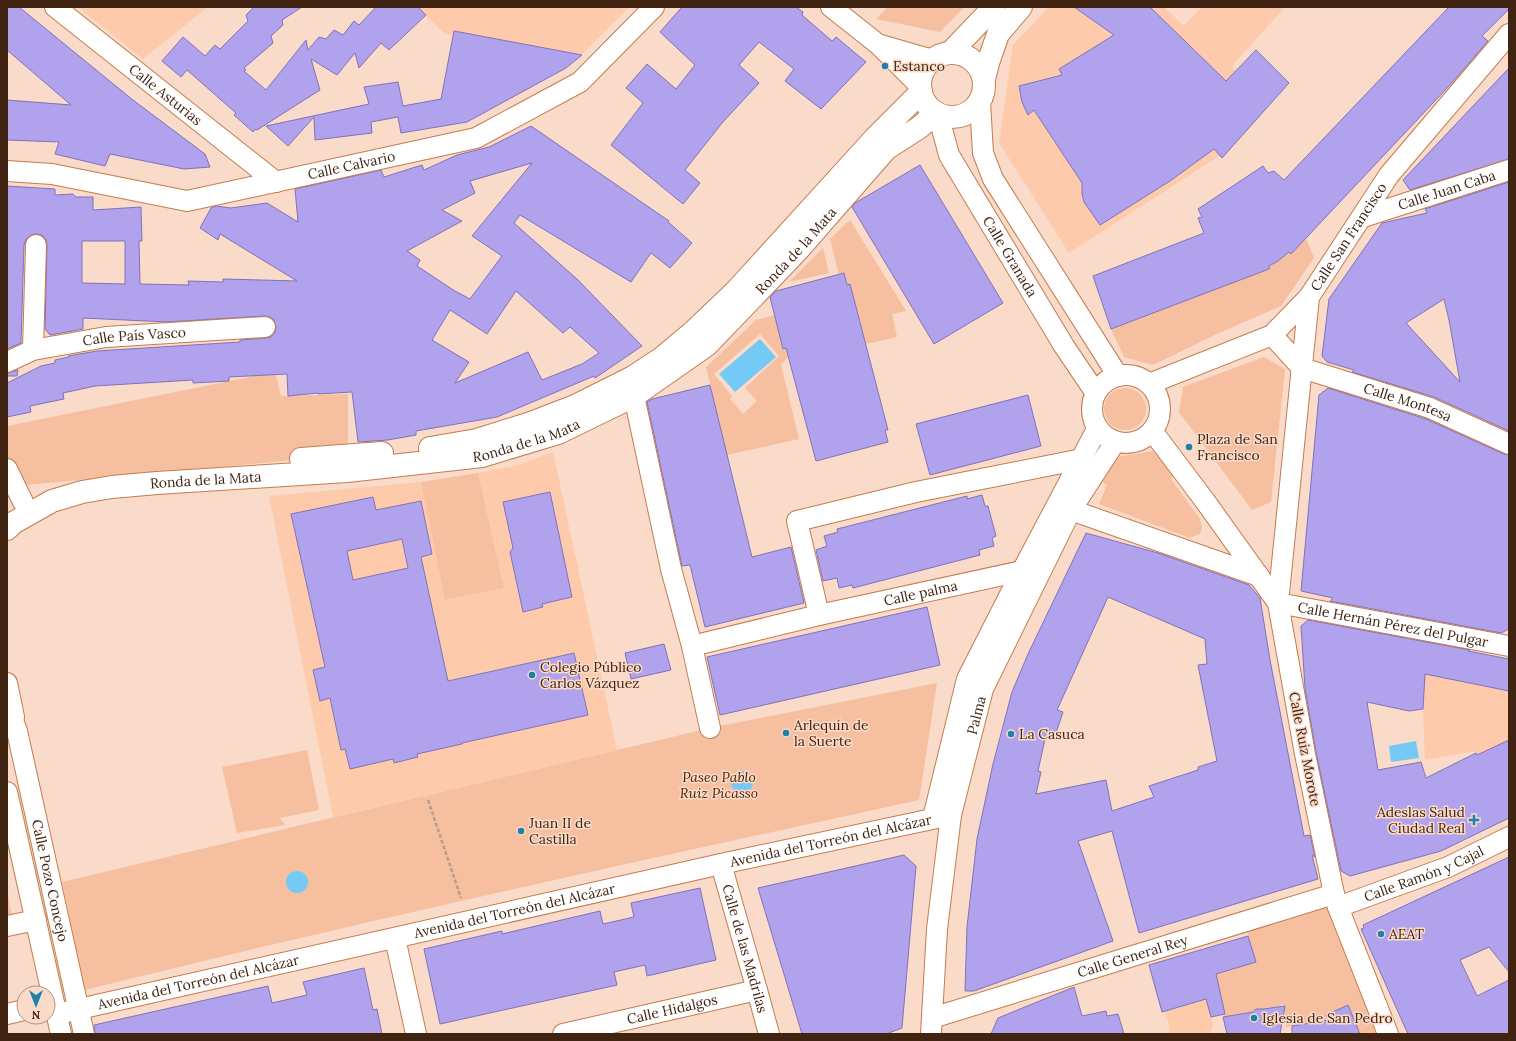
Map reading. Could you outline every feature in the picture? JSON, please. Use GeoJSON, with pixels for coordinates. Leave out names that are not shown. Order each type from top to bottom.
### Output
{"type":"FeatureCollection","features":[{"type":"Feature","properties":{"kind":"highway"},"geometry":{"type":"LineString","coordinates":[[994,7],[941,56],[926,67],[921,76],[920,89],[924,101],[937,114],[949,118],[961,116],[972,111],[980,102],[984,91],[984,80],[998,34],[1020,7]]}},
{"type":"Feature","properties":{"kind":"highway"},"geometry":{"type":"LineString","coordinates":[[941,56],[962,55],[972,60],[980,69],[984,80]]}},
{"type":"Feature","properties":{"kind":"highway","name":"Ronda de la Mata"},"geometry":{"type":"LineString","coordinates":[[15,507],[45,491],[80,480],[113,474],[424,450],[476,440],[531,423],[575,406],[633,377],[662,358],[693,332],[735,292],[920,89]]}},
{"type":"Feature","properties":{"kind":"highway","name":"Ronda de la Mata"},"geometry":{"type":"LineString","coordinates":[[7,529],[13,523],[52,502],[82,492],[112,487],[347,471],[482,456],[558,433],[634,396],[706,345],[798,250],[886,149],[937,114]]}},
{"type":"Feature","properties":{"kind":"street","name":"Calle Asturias"},"geometry":{"type":"LineString","coordinates":[[56,7],[276,182]]}},
{"type":"Feature","properties":{"kind":"street","name":"Calle Calvario"},"geometry":{"type":"LineString","coordinates":[[7,171],[52,174],[187,201],[476,138],[580,82],[654,7]]}},
{"type":"Feature","properties":{"kind":"street"},"geometry":{"type":"LineString","coordinates":[[831,7],[879,45],[920,89]]}},
{"type":"Feature","properties":{"kind":"street","name":"Calle San Francisco"},"geometry":{"type":"LineString","coordinates":[[1278,603],[1309,297],[1363,217],[1389,175],[1509,34]]}},
{"type":"Feature","properties":{"kind":"street"},"geometry":{"type":"LineString","coordinates":[[879,45],[941,56]]}},
{"type":"Feature","properties":{"kind":"street","name":"Calle Granada"},"geometry":{"type":"LineString","coordinates":[[980,102],[983,153],[993,179],[1118,376]]}},
{"type":"Feature","properties":{"kind":"street","name":"Calle Granada"},"geometry":{"type":"LineString","coordinates":[[937,114],[949,155],[1064,346],[1095,392]]}},
{"type":"Feature","properties":{"kind":"street","name":"Calle Juan Caba"},"geometry":{"type":"LineString","coordinates":[[1363,217],[1509,170]]}},
{"type":"Feature","properties":{"kind":"street"},"geometry":{"type":"LineString","coordinates":[[33,350],[36,245]]}},
{"type":"Feature","properties":{"kind":"street"},"geometry":{"type":"LineString","coordinates":[[1149,384],[1272,335],[1309,297]]}},
{"type":"Feature","properties":{"kind":"street","name":"Calle País Vasco"},"geometry":{"type":"LineString","coordinates":[[7,362],[33,350],[106,337],[265,327]]}},
{"type":"Feature","properties":{"kind":"street"},"geometry":{"type":"LineString","coordinates":[[1272,335],[1302,368]]}},
{"type":"Feature","properties":{"kind":"street","name":"Calle Montesa"},"geometry":{"type":"LineString","coordinates":[[1302,368],[1430,408],[1509,444]]}},
{"type":"Feature","properties":{"kind":"street"},"geometry":{"type":"LineString","coordinates":[[1126,375],[1140,378],[1149,384],[1156,393],[1160,408],[1158,421],[1153,432],[1145,438],[1131,444],[1115,442],[1101,434],[1092,417],[1092,401],[1095,392],[1101,385],[1109,379],[1126,375]]}},
{"type":"Feature","properties":{"kind":"street"},"geometry":{"type":"LineString","coordinates":[[634,396],[671,569],[692,646],[710,728]]}},
{"type":"Feature","properties":{"kind":"street","name":"Palma"},"geometry":{"type":"LineString","coordinates":[[932,1026],[942,817],[967,679],[1097,429]]}},
{"type":"Feature","properties":{"kind":"street"},"geometry":{"type":"LineString","coordinates":[[1153,432],[1206,502],[1278,603]]}},
{"type":"Feature","properties":{"kind":"street","name":"Palma"},"geometry":{"type":"LineString","coordinates":[[942,817],[983,689],[1071,510],[1115,442]]}},
{"type":"Feature","properties":{"kind":"street"},"geometry":{"type":"LineString","coordinates":[[819,616],[797,521],[916,492],[1082,458]]}},
{"type":"Feature","properties":{"kind":"street"},"geometry":{"type":"LineString","coordinates":[[7,469],[15,507]]}},
{"type":"Feature","properties":{"kind":"street"},"geometry":{"type":"LineString","coordinates":[[1071,510],[1258,576]]}},
{"type":"Feature","properties":{"kind":"street","name":"Calle palma"},"geometry":{"type":"LineString","coordinates":[[692,646],[1022,571]]}},
{"type":"Feature","properties":{"kind":"street","name":"Calle Hernán Pérez del Pulgar"},"geometry":{"type":"LineString","coordinates":[[1278,603],[1509,646]]}},
{"type":"Feature","properties":{"kind":"street","name":"Calle Ruiz Morote"},"geometry":{"type":"LineString","coordinates":[[1278,603],[1305,754],[1336,901],[1388,1034]]}},
{"type":"Feature","properties":{"kind":"street","name":"Calle Pozo Concejo"},"geometry":{"type":"LineString","coordinates":[[7,683],[84,1034]]}},
{"type":"Feature","properties":{"kind":"street","name":"Calle Pozo Concejo"},"geometry":{"type":"LineString","coordinates":[[7,705],[16,727]]}},
{"type":"Feature","properties":{"kind":"street","name":"Calle Pozo Concejo"},"geometry":{"type":"LineString","coordinates":[[7,792],[61,1034]]}},
{"type":"Feature","properties":{"kind":"street","name":"Avenida del Torreón del Alcázar"},"geometry":{"type":"LineString","coordinates":[[57,1014],[721,864],[942,817]]}},
{"type":"Feature","properties":{"kind":"street","name":"Calle Ramón y Cajal"},"geometry":{"type":"LineString","coordinates":[[1336,901],[1448,867],[1509,837]]}},
{"type":"Feature","properties":{"kind":"street","name":"Calle de las Madrilas"},"geometry":{"type":"LineString","coordinates":[[721,864],[769,1034]]}},
{"type":"Feature","properties":{"kind":"street","name":"Calle General Rey"},"geometry":{"type":"LineString","coordinates":[[932,1026],[1336,901]]}},
{"type":"Feature","properties":{"kind":"street"},"geometry":{"type":"LineString","coordinates":[[7,926],[36,920]]}},
{"type":"Feature","properties":{"kind":"street"},"geometry":{"type":"LineString","coordinates":[[394,938],[416,1034]]}},
{"type":"Feature","properties":{"kind":"street","name":"Calle Hidalgos"},"geometry":{"type":"LineString","coordinates":[[564,1034],[757,990]]}},
{"type":"Feature","properties":{"kind":"path"},"geometry":{"type":"LineString","coordinates":[[428,800],[461,898]]}},
{"type":"Feature","properties":{"kind":"shaded area"},"geometry":{"type":"Polygon","coordinates":[[[78,7],[208,7],[143,59],[78,7]]]}},
{"type":"Feature","properties":{"kind":"shaded area"},"geometry":{"type":"Polygon","coordinates":[[[417,7],[629,7],[576,60],[447,34],[417,7]]]}},
{"type":"Feature","properties":{"kind":"shaded area"},"geometry":{"type":"Polygon","coordinates":[[[1049,7],[1164,7],[1184,26],[1202,7],[1285,7],[1232,66],[1261,109],[1225,152],[1069,253],[999,143],[1013,45],[1049,7]]]}},
{"type":"Feature","properties":{"kind":"shaded area"},"geometry":{"type":"Polygon","coordinates":[[[553,452],[617,750],[333,817],[269,496],[421,482],[446,600],[504,588],[478,473],[519,465],[553,452]]]}},
{"type":"Feature","properties":{"kind":"shaded area"},"geometry":{"type":"Polygon","coordinates":[[[1427,643],[1509,659],[1509,740],[1477,755],[1475,751],[1425,760],[1423,709],[1427,643]]]}},
{"type":"Feature","properties":{"kind":"shaded area"},"geometry":{"type":"Polygon","coordinates":[[[1206,999],[1213,1024],[1210,1034],[1169,1034],[1170,1029],[1165,1011],[1206,999]]]}},
{"type":"Feature","properties":{"kind":"green space"},"geometry":{"type":"Polygon","coordinates":[[[888,7],[964,7],[940,32],[876,19],[888,7]]]}},
{"type":"Feature","properties":{"kind":"green space"},"geometry":{"type":"Polygon","coordinates":[[[850,220],[906,311],[892,314],[897,337],[866,344],[850,284],[847,285],[844,273],[839,274],[830,239],[850,220]]]}},
{"type":"Feature","properties":{"kind":"green space"},"geometry":{"type":"Polygon","coordinates":[[[1306,238],[1314,258],[1281,306],[1221,332],[1153,365],[1124,357],[1111,329],[1269,266],[1289,252],[1291,254],[1306,238]]]}},
{"type":"Feature","properties":{"kind":"green space"},"geometry":{"type":"Polygon","coordinates":[[[823,248],[829,273],[789,282],[823,248]]]}},
{"type":"Feature","properties":{"kind":"green space"},"geometry":{"type":"Polygon","coordinates":[[[775,315],[788,357],[781,365],[799,439],[727,455],[706,367],[756,320],[775,315]],[[760,334],[714,374],[732,396],[730,399],[743,414],[757,401],[745,388],[779,356],[760,334]]]}},
{"type":"Feature","properties":{"kind":"green space"},"geometry":{"type":"Polygon","coordinates":[[[1264,357],[1285,369],[1271,502],[1252,510],[1179,412],[1183,387],[1264,357]]]}},
{"type":"Feature","properties":{"kind":"green space"},"geometry":{"type":"Polygon","coordinates":[[[275,372],[281,396],[348,394],[348,455],[15,486],[7,469],[7,426],[275,372]]]}},
{"type":"Feature","properties":{"kind":"green space"},"geometry":{"type":"Polygon","coordinates":[[[1121,388],[1129,388],[1137,391],[1143,397],[1146,409],[1143,421],[1137,427],[1129,430],[1121,430],[1113,427],[1107,421],[1104,413],[1104,405],[1107,397],[1113,391],[1121,388]]]}},
{"type":"Feature","properties":{"kind":"green space"},"geometry":{"type":"Polygon","coordinates":[[[1155,451],[1174,476],[1171,479],[1200,519],[1202,527],[1200,534],[1190,538],[1099,504],[1107,485],[1102,481],[1116,457],[1155,451]]]}},
{"type":"Feature","properties":{"kind":"green space"},"geometry":{"type":"Polygon","coordinates":[[[478,473],[504,588],[445,600],[421,482],[478,473]]]}},
{"type":"Feature","properties":{"kind":"green space","name":"Paseo Pablo Ruiz Picasso"},"geometry":{"type":"Polygon","coordinates":[[[937,683],[919,800],[397,916],[85,990],[62,882],[710,728],[937,683]]]}},
{"type":"Feature","properties":{"kind":"green space"},"geometry":{"type":"Polygon","coordinates":[[[307,750],[319,810],[280,818],[285,825],[237,833],[222,767],[307,750]]]}},
{"type":"Feature","properties":{"kind":"green space"},"geometry":{"type":"Polygon","coordinates":[[[7,891],[14,925],[7,926],[7,891]]]}},
{"type":"Feature","properties":{"kind":"green space"},"geometry":{"type":"Polygon","coordinates":[[[1334,894],[1389,1034],[1360,1034],[1348,1005],[1329,1020],[1286,1027],[1285,1007],[1282,1004],[1278,1007],[1225,1017],[1216,974],[1256,962],[1248,936],[1247,921],[1334,894]]]}},
{"type":"Feature","properties":{"kind":"water"},"geometry":{"type":"Polygon","coordinates":[[[760,339],[776,357],[735,392],[719,374],[760,339]]]}},
{"type":"Feature","properties":{"kind":"water"},"geometry":{"type":"Polygon","coordinates":[[[1416,741],[1419,758],[1391,762],[1389,746],[1416,741]]]}},
{"type":"Feature","properties":{"kind":"water"},"geometry":{"type":"Polygon","coordinates":[[[742,771],[750,774],[753,782],[750,790],[742,793],[734,790],[731,782],[734,774],[742,771]]]}},
{"type":"Feature","properties":{"kind":"water"},"geometry":{"type":"Polygon","coordinates":[[[297,871],[305,874],[308,882],[305,890],[297,893],[289,890],[286,882],[289,874],[297,871]]]}},
{"type":"Feature","properties":{"kind":"building"},"geometry":{"type":"Polygon","coordinates":[[[7,7],[19,7],[133,100],[205,154],[210,167],[184,169],[110,154],[105,166],[55,154],[59,142],[7,140],[7,100],[71,105],[7,50],[7,7]]]}},
{"type":"Feature","properties":{"kind":"building"},"geometry":{"type":"Polygon","coordinates":[[[254,7],[302,7],[282,20],[283,25],[271,36],[273,43],[244,68],[246,70],[244,71],[266,90],[306,40],[308,50],[319,37],[326,39],[334,30],[343,35],[354,21],[359,25],[376,7],[418,7],[426,15],[389,50],[381,43],[359,68],[355,53],[337,75],[311,59],[320,90],[257,130],[255,129],[253,132],[234,115],[236,113],[187,70],[181,77],[162,61],[183,37],[205,56],[215,45],[220,49],[248,21],[246,15],[254,7]]]}},
{"type":"Feature","properties":{"kind":"building"},"geometry":{"type":"Polygon","coordinates":[[[682,7],[796,7],[803,12],[802,15],[832,41],[836,37],[866,62],[821,109],[785,81],[794,69],[759,42],[739,65],[759,83],[722,123],[685,170],[700,183],[683,204],[611,145],[643,103],[626,88],[647,64],[676,89],[695,65],[660,32],[682,7]]]}},
{"type":"Feature","properties":{"kind":"building"},"geometry":{"type":"Polygon","coordinates":[[[1074,7],[1150,7],[1226,81],[1256,50],[1289,83],[1222,158],[1214,149],[1170,181],[1100,225],[1084,202],[1082,183],[1034,110],[1028,115],[1022,102],[1019,86],[1062,75],[1059,69],[1114,35],[1074,7]]]}},
{"type":"Feature","properties":{"kind":"building"},"geometry":{"type":"Polygon","coordinates":[[[1449,7],[1509,7],[1509,9],[1482,36],[1488,41],[1449,86],[1291,254],[1289,252],[1269,266],[1269,269],[1111,329],[1093,276],[1204,233],[1198,218],[1202,217],[1198,209],[1263,166],[1268,173],[1274,171],[1284,180],[1449,7]]]}},
{"type":"Feature","properties":{"kind":"building"},"geometry":{"type":"Polygon","coordinates":[[[454,31],[582,55],[566,68],[467,122],[401,133],[398,117],[371,122],[372,133],[315,140],[314,117],[288,146],[266,126],[369,104],[364,87],[398,82],[403,106],[441,99],[454,31]]]}},
{"type":"Feature","properties":{"kind":"building"},"geometry":{"type":"Polygon","coordinates":[[[1509,68],[1509,159],[1410,190],[1403,180],[1509,68]]]}},
{"type":"Feature","properties":{"kind":"building"},"geometry":{"type":"Polygon","coordinates":[[[531,126],[669,221],[668,222],[692,243],[670,268],[651,253],[631,282],[520,215],[514,223],[578,280],[642,346],[595,378],[594,376],[497,417],[416,431],[416,435],[388,440],[358,442],[352,392],[288,396],[287,374],[229,377],[229,381],[193,383],[193,380],[95,386],[63,393],[64,399],[30,406],[31,412],[7,417],[7,383],[41,366],[55,363],[55,360],[97,351],[240,342],[240,340],[271,337],[275,332],[276,327],[274,320],[270,317],[264,316],[167,322],[83,318],[83,329],[50,335],[45,329],[47,245],[46,240],[42,235],[36,234],[31,235],[26,239],[24,245],[21,343],[7,349],[7,186],[55,189],[55,195],[73,194],[76,197],[93,197],[93,210],[141,207],[142,241],[139,241],[140,284],[189,285],[188,281],[223,282],[223,279],[297,281],[220,234],[218,240],[200,228],[211,208],[216,206],[231,208],[267,203],[298,222],[295,189],[381,170],[384,177],[422,165],[424,170],[457,155],[489,147],[531,126]],[[532,163],[470,181],[475,193],[442,210],[462,221],[407,251],[420,260],[417,266],[470,299],[502,256],[472,236],[532,163]],[[82,241],[82,283],[125,284],[125,241],[82,241]],[[516,291],[487,334],[450,310],[432,340],[469,362],[455,383],[528,352],[542,380],[582,364],[599,353],[570,327],[563,333],[516,291]]]}},
{"type":"Feature","properties":{"kind":"building"},"geometry":{"type":"Polygon","coordinates":[[[920,165],[1003,303],[934,344],[852,207],[855,203],[920,165]]]}},
{"type":"Feature","properties":{"kind":"building"},"geometry":{"type":"Polygon","coordinates":[[[1509,182],[1509,431],[1434,397],[1352,372],[1354,370],[1327,362],[1322,356],[1329,299],[1382,223],[1427,213],[1425,209],[1509,182]],[[1444,299],[1406,323],[1460,382],[1444,299]]]}},
{"type":"Feature","properties":{"kind":"building"},"geometry":{"type":"Polygon","coordinates":[[[844,273],[847,285],[850,284],[888,430],[885,430],[888,442],[816,461],[786,348],[783,349],[770,297],[776,291],[844,273]]]}},
{"type":"Feature","properties":{"kind":"building"},"geometry":{"type":"Polygon","coordinates":[[[18,370],[17,376],[7,376],[7,373],[18,370]]]}},
{"type":"Feature","properties":{"kind":"building"},"geometry":{"type":"Polygon","coordinates":[[[710,385],[752,557],[791,547],[804,603],[705,627],[690,565],[682,566],[647,402],[652,399],[710,385]]]}},
{"type":"Feature","properties":{"kind":"building"},"geometry":{"type":"Polygon","coordinates":[[[1328,388],[1426,419],[1509,455],[1509,629],[1501,633],[1330,601],[1333,598],[1301,591],[1319,395],[1328,388]]]}},
{"type":"Feature","properties":{"kind":"building"},"geometry":{"type":"Polygon","coordinates":[[[1028,395],[1041,446],[930,475],[916,424],[1028,395]]]}},
{"type":"Feature","properties":{"kind":"building"},"geometry":{"type":"Polygon","coordinates":[[[550,492],[572,597],[542,604],[543,607],[523,612],[510,552],[513,548],[503,502],[550,492]]]}},
{"type":"Feature","properties":{"kind":"building"},"geometry":{"type":"Polygon","coordinates":[[[982,495],[985,506],[988,506],[996,536],[992,538],[994,546],[979,550],[980,555],[853,588],[852,585],[839,588],[837,578],[823,581],[816,550],[827,546],[824,536],[838,532],[837,529],[967,496],[967,499],[982,495]]]}},
{"type":"Feature","properties":{"kind":"building"},"geometry":{"type":"Polygon","coordinates":[[[373,497],[376,510],[421,501],[432,554],[421,557],[448,681],[574,653],[588,715],[417,754],[418,757],[394,763],[393,759],[350,769],[345,749],[341,750],[330,698],[320,701],[313,670],[325,667],[291,514],[373,497]],[[402,539],[347,551],[353,580],[408,568],[402,539]]]}},
{"type":"Feature","properties":{"kind":"building"},"geometry":{"type":"Polygon","coordinates":[[[1086,533],[1158,553],[1249,585],[1260,598],[1270,660],[1304,836],[1310,835],[1315,857],[1312,855],[1318,879],[1139,933],[1112,831],[1078,841],[1113,941],[974,991],[965,991],[967,927],[977,839],[993,764],[1012,692],[1028,654],[1086,533]],[[1108,597],[1057,710],[1063,712],[1056,733],[1047,730],[1038,771],[1041,772],[1036,794],[1106,780],[1112,811],[1154,797],[1149,786],[1198,770],[1198,767],[1217,761],[1198,665],[1207,664],[1205,639],[1108,597]]]}},
{"type":"Feature","properties":{"kind":"building"},"geometry":{"type":"Polygon","coordinates":[[[927,607],[940,665],[720,715],[707,657],[927,607]]]}},
{"type":"Feature","properties":{"kind":"building"},"geometry":{"type":"Polygon","coordinates":[[[1308,620],[1470,650],[1468,651],[1509,659],[1509,691],[1425,674],[1423,709],[1409,711],[1367,702],[1378,770],[1421,762],[1426,778],[1476,753],[1477,755],[1509,740],[1509,818],[1441,851],[1350,876],[1341,871],[1316,752],[1305,688],[1301,626],[1308,620]]]}},
{"type":"Feature","properties":{"kind":"building"},"geometry":{"type":"Polygon","coordinates":[[[664,644],[671,670],[631,679],[625,653],[664,644]]]}},
{"type":"Feature","properties":{"kind":"building"},"geometry":{"type":"Polygon","coordinates":[[[904,855],[916,866],[902,1028],[886,1034],[802,1034],[758,888],[904,855]]]}},
{"type":"Feature","properties":{"kind":"building"},"geometry":{"type":"Polygon","coordinates":[[[1509,857],[1509,972],[1489,947],[1460,960],[1477,996],[1509,980],[1509,1034],[1408,1034],[1361,929],[1364,928],[1363,925],[1509,857]]]}},
{"type":"Feature","properties":{"kind":"building"},"geometry":{"type":"Polygon","coordinates":[[[700,888],[716,960],[647,976],[645,965],[614,972],[617,985],[440,1024],[424,949],[502,931],[502,934],[600,911],[603,924],[634,917],[631,903],[700,888]]]}},
{"type":"Feature","properties":{"kind":"building"},"geometry":{"type":"Polygon","coordinates":[[[1248,936],[1256,962],[1216,974],[1225,1014],[1211,1017],[1206,999],[1162,1012],[1149,965],[1248,936]]]}},
{"type":"Feature","properties":{"kind":"building"},"geometry":{"type":"Polygon","coordinates":[[[364,968],[373,1010],[377,1009],[382,1034],[95,1034],[94,1025],[268,986],[272,1003],[307,995],[303,982],[364,968]]]}},
{"type":"Feature","properties":{"kind":"building"},"geometry":{"type":"Polygon","coordinates":[[[1074,987],[1082,1016],[1106,1011],[1107,1016],[1118,1014],[1124,1034],[991,1034],[998,1018],[1074,987]]]}},
{"type":"Feature","properties":{"kind":"building"},"geometry":{"type":"Polygon","coordinates":[[[1348,1005],[1360,1034],[1292,1034],[1292,1026],[1329,1020],[1326,1015],[1348,1005]]]}},
{"type":"Feature","properties":{"kind":"building"},"geometry":{"type":"Polygon","coordinates":[[[1285,1006],[1280,1034],[1227,1034],[1223,1017],[1253,1012],[1256,1009],[1285,1006]]]}},
{"type":"Feature","properties":{"kind":"place","name":"Estanco"},"geometry":{"type":"Point","coordinates":[885,66]}},
{"type":"Feature","properties":{"kind":"place","name":"Plaza de San Francisco"},"geometry":{"type":"Point","coordinates":[1189,447]}},
{"type":"Feature","properties":{"kind":"place","name":"Colegio Público Carlos Vázquez"},"geometry":{"type":"Point","coordinates":[532,675]}},
{"type":"Feature","properties":{"kind":"place","name":"Arlequín de la Suerte"},"geometry":{"type":"Point","coordinates":[786,733]}},
{"type":"Feature","properties":{"kind":"place","name":"La Casuca"},"geometry":{"type":"Point","coordinates":[1011,734]}},
{"type":"Feature","properties":{"kind":"place","name":"Adeslas Salud Ciudad Real"},"geometry":{"type":"Point","coordinates":[1474,820]}},
{"type":"Feature","properties":{"kind":"place","name":"Juan II de Castilla"},"geometry":{"type":"Point","coordinates":[521,831]}},
{"type":"Feature","properties":{"kind":"place","name":"AEAT"},"geometry":{"type":"Point","coordinates":[1381,934]}},
{"type":"Feature","properties":{"kind":"place","name":"Iglesia de San Pedro"},"geometry":{"type":"Point","coordinates":[1254,1018]}}]}
